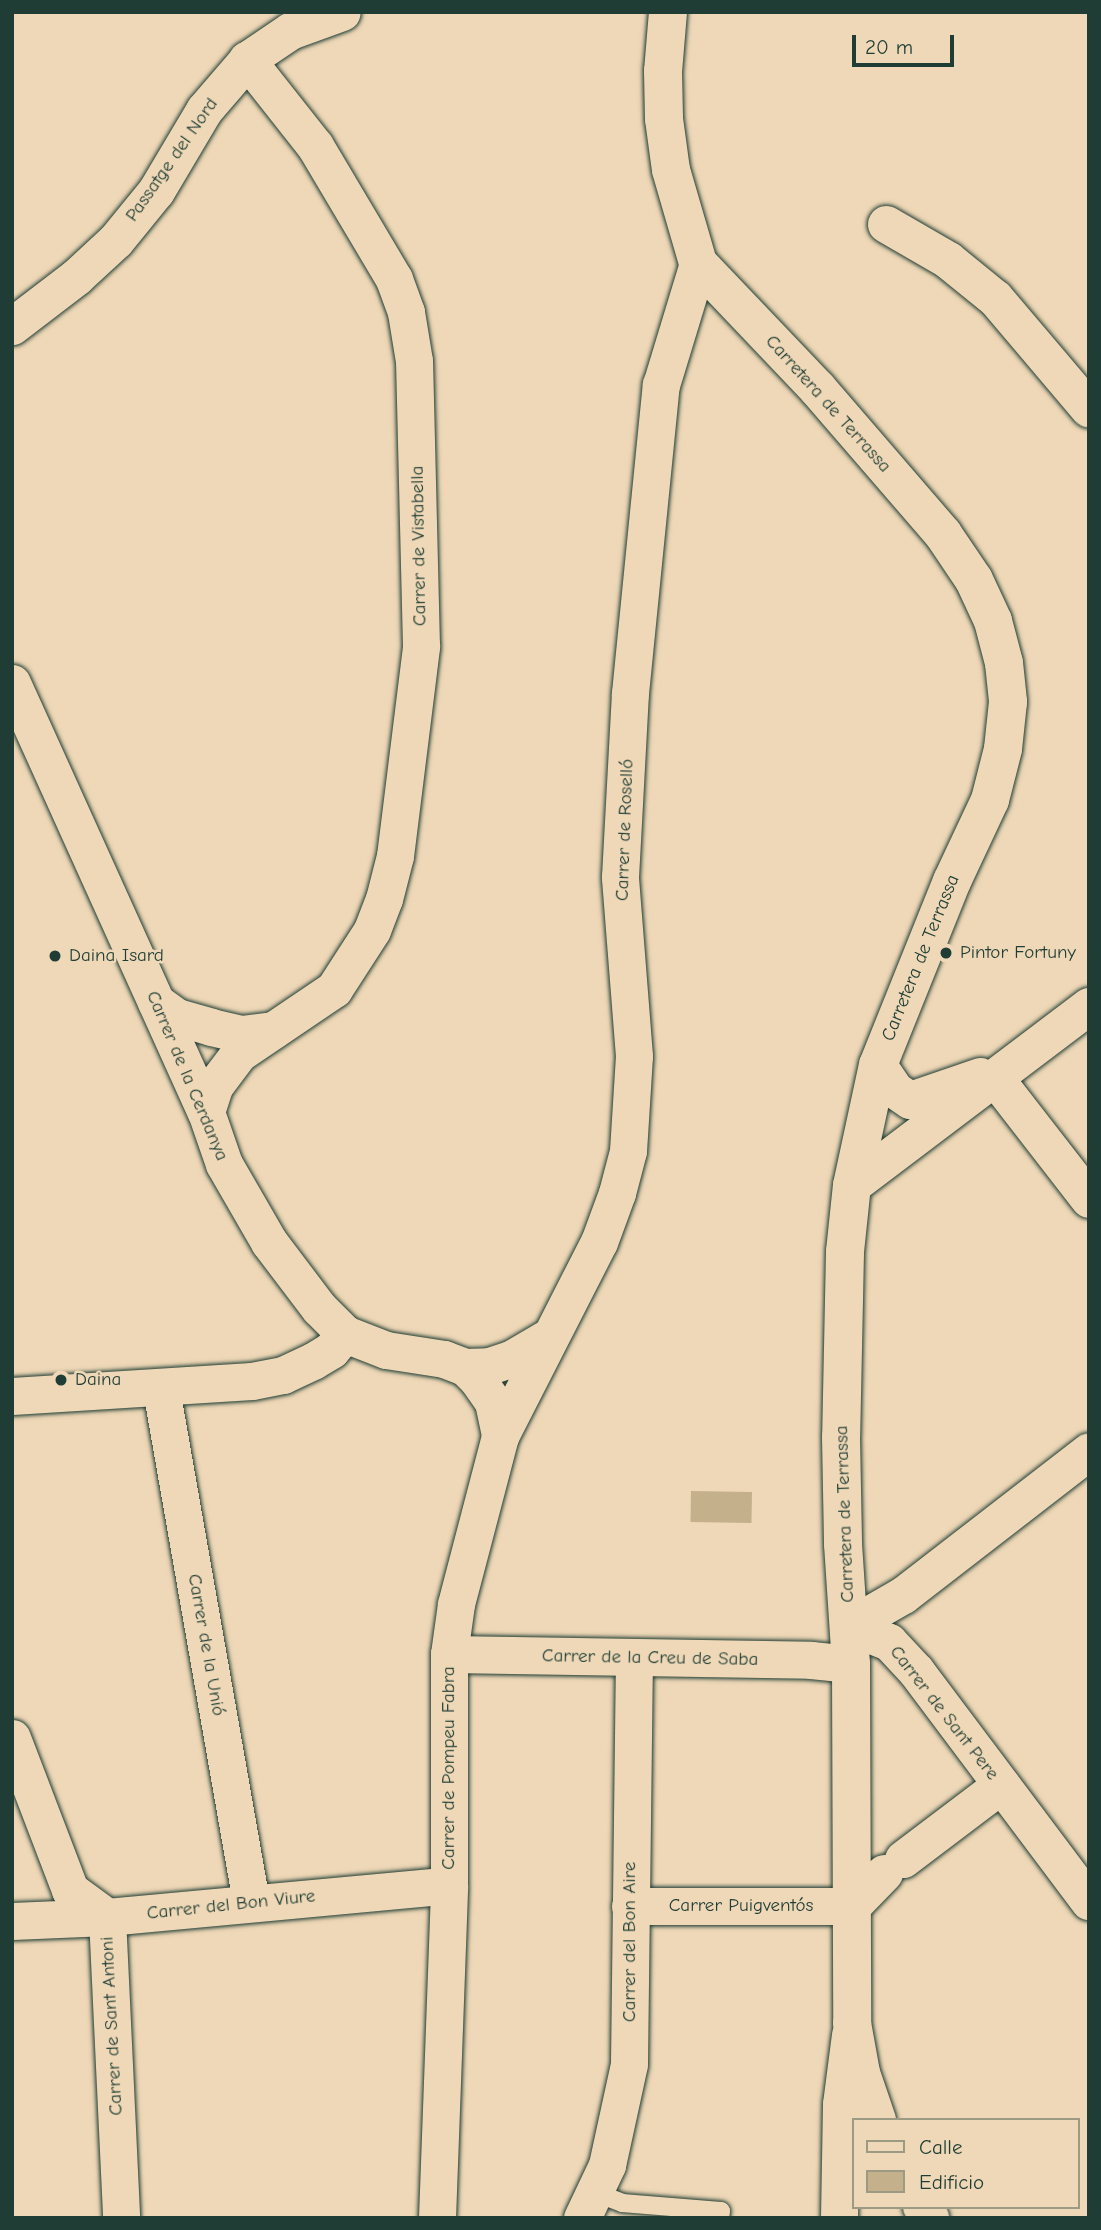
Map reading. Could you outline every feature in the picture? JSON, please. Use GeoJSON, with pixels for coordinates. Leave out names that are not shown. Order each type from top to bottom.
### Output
{"type":"FeatureCollection","features":[{"type":"Feature","properties":{"kind":"street","name":"Passatge del Nord"},"geometry":{"type":"LineString","coordinates":[[12,326],[76,277],[116,240],[156,191],[204,110],[247,60],[289,32],[342,12]]}},
{"type":"Feature","properties":{"kind":"street","name":"Carretera de Terrassa"},"geometry":{"type":"LineString","coordinates":[[668,12],[663,71],[664,119],[671,170],[698,263],[817,388],[943,534],[974,580],[993,621],[1004,663],[1008,702],[1003,749],[990,800],[952,881],[878,1065],[852,1185],[845,1252],[841,1437],[851,1664],[852,2023],[861,2073],[876,2118]]}},
{"type":"Feature","properties":{"kind":"street","name":"Carrer de Vistabella"},"geometry":{"type":"LineString","coordinates":[[206,1112],[215,1085],[224,1069],[238,1054],[334,989],[372,930],[384,900],[395,856],[421,646],[414,361],[406,312],[394,279],[315,146],[247,60]]}},
{"type":"Feature","properties":{"kind":"street"},"geometry":{"type":"LineString","coordinates":[[886,224],[948,260],[995,298],[1089,409]]}},
{"type":"Feature","properties":{"kind":"street","name":"Carrer de Roselló"},"geometry":{"type":"LineString","coordinates":[[550,1336],[599,1242],[617,1193],[628,1151],[634,1056],[620,877],[630,693],[661,385],[698,263]]}},
{"type":"Feature","properties":{"kind":"street","name":"Carrer de la Cerdanya"},"geometry":{"type":"LineString","coordinates":[[12,683],[206,1112],[224,1164],[269,1242],[319,1308],[345,1334]]}},
{"type":"Feature","properties":{"kind":"street","name":"Carrer de Vistabella"},"geometry":{"type":"LineString","coordinates":[[156,1002],[177,1017],[211,1027],[242,1034],[273,1030]]}},
{"type":"Feature","properties":{"kind":"street"},"geometry":{"type":"LineString","coordinates":[[852,1185],[1089,1006]]}},
{"type":"Feature","properties":{"kind":"street"},"geometry":{"type":"LineString","coordinates":[[878,1065],[895,1090],[910,1100],[1004,1071]]}},
{"type":"Feature","properties":{"kind":"street"},"geometry":{"type":"LineString","coordinates":[[1004,1071],[1089,1199]]}},
{"type":"Feature","properties":{"kind":"street"},"geometry":{"type":"LineString","coordinates":[[12,1396],[161,1389],[283,1375],[313,1362],[331,1350],[345,1334],[386,1350],[444,1359],[465,1367],[489,1366],[511,1359],[550,1336]]}},
{"type":"Feature","properties":{"kind":"street","name":"Carrer de Pompeu Fabra"},"geometry":{"type":"LineString","coordinates":[[437,2218],[449,1885],[449,1654],[456,1604],[500,1436],[550,1336]]}},
{"type":"Feature","properties":{"kind":"street"},"geometry":{"type":"LineString","coordinates":[[465,1367],[493,1402],[500,1436]]}},
{"type":"Feature","properties":{"kind":"street","name":"Carrer de la Unió"},"geometry":{"type":"LineString","coordinates":[[161,1389],[251,1902]]}},
{"type":"Feature","properties":{"kind":"street"},"geometry":{"type":"LineString","coordinates":[[849,1626],[903,1595],[1089,1451]]}},
{"type":"Feature","properties":{"kind":"street","name":"Carrer de Sant Pere"},"geometry":{"type":"LineString","coordinates":[[849,1626],[889,1642],[916,1671],[1001,1785],[1086,1890]]}},
{"type":"Feature","properties":{"kind":"street","name":"Carrer de la Creu de Saba"},"geometry":{"type":"LineString","coordinates":[[449,1654],[811,1660],[851,1664]]}},
{"type":"Feature","properties":{"kind":"street","name":"Carrer del Bon Aire"},"geometry":{"type":"LineString","coordinates":[[588,2205],[607,2165],[629,2064],[634,1658]]}},
{"type":"Feature","properties":{"kind":"street","name":"Carrer de Sant Antoni"},"geometry":{"type":"LineString","coordinates":[[12,1738],[70,1890],[107,1917],[121,2218]]}},
{"type":"Feature","properties":{"kind":"street","name":"Carrer de Sant Pere"},"geometry":{"type":"LineString","coordinates":[[852,1906],[894,1866],[1001,1785]]}},
{"type":"Feature","properties":{"kind":"street","name":"Carrer del Bon Viure"},"geometry":{"type":"LineString","coordinates":[[12,1921],[107,1917],[449,1885]]}},
{"type":"Feature","properties":{"kind":"street","name":"Carrer Puigventós"},"geometry":{"type":"LineString","coordinates":[[630,1906],[852,1906]]}},
{"type":"Feature","properties":{"kind":"street"},"geometry":{"type":"LineString","coordinates":[[839,2218],[841,2104],[852,2023]]}},
{"type":"Feature","properties":{"kind":"lane"},"geometry":{"type":"LineString","coordinates":[[588,2205],[622,2203],[721,2211],[720,2218]]}},
{"type":"Feature","properties":{"kind":"building"},"geometry":{"type":"Polygon","coordinates":[[[691,1491],[752,1492],[751,1523],[690,1522],[691,1491]]]}},
{"type":"Feature","properties":{"kind":"place","name":"Pintor Fortuny"},"geometry":{"type":"Point","coordinates":[946,953]}},
{"type":"Feature","properties":{"kind":"place","name":"Daina Isard"},"geometry":{"type":"Point","coordinates":[55,956]}},
{"type":"Feature","properties":{"kind":"place","name":"Daina"},"geometry":{"type":"Point","coordinates":[61,1380]}}]}
